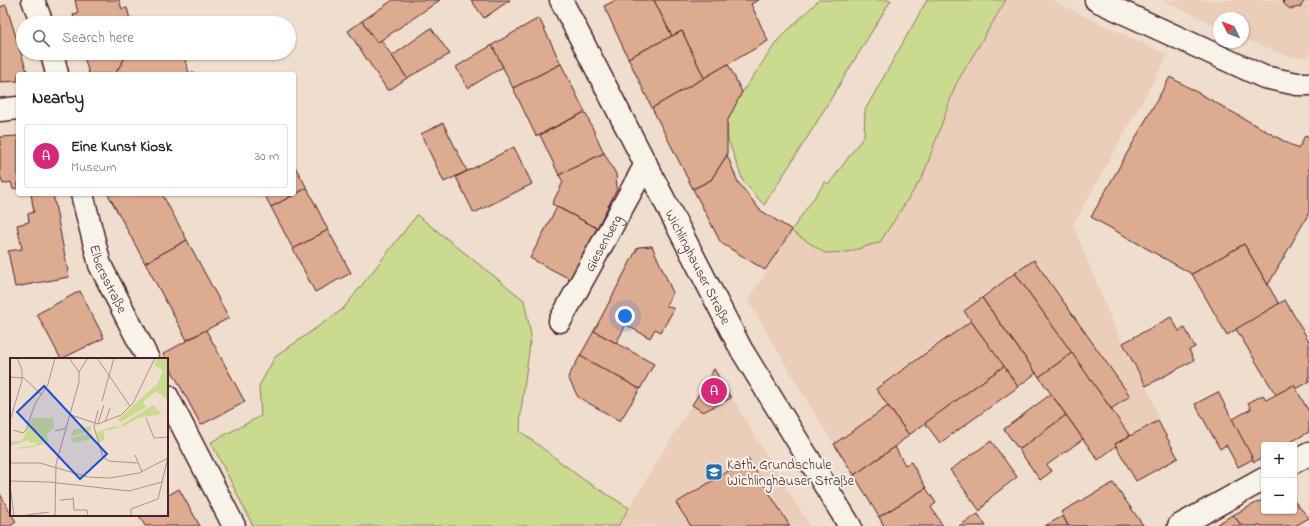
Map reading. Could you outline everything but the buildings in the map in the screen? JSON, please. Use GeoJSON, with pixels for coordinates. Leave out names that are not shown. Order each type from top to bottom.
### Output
{"type":"FeatureCollection","features":[{"type":"Feature","properties":{"kind":"street"},"geometry":{"type":"LineString","coordinates":[[34,0],[40,16]]}},
{"type":"Feature","properties":{"kind":"street","name":"Wichlinghauser Straße"},"geometry":{"type":"LineString","coordinates":[[561,0],[646,164],[696,265],[741,349],[850,526]]}},
{"type":"Feature","properties":{"kind":"street"},"geometry":{"type":"LineString","coordinates":[[1096,0],[1264,77],[1297,84],[1309,84]]}},
{"type":"Feature","properties":{"kind":"street"},"geometry":{"type":"LineString","coordinates":[[54,60],[57,72]]}},
{"type":"Feature","properties":{"kind":"street"},"geometry":{"type":"LineString","coordinates":[[0,110],[16,108]]}},
{"type":"Feature","properties":{"kind":"street","name":"Giesenberg"},"geometry":{"type":"LineString","coordinates":[[560,321],[646,164]]}},
{"type":"Feature","properties":{"kind":"street","name":"Elbersstraße"},"geometry":{"type":"LineString","coordinates":[[82,196],[100,266],[147,358]]}},
{"type":"Feature","properties":{"kind":"street"},"geometry":{"type":"LineString","coordinates":[[168,398],[234,526]]}},
{"type":"Feature","properties":{"kind":"street"},"geometry":{"type":"LineString","coordinates":[[1297,460],[1309,454]]}},
{"type":"Feature","properties":{"kind":"street"},"geometry":{"type":"LineString","coordinates":[[1179,526],[1261,481]]}},
{"type":"Feature","properties":{"kind":"shaded area"},"geometry":{"type":"Polygon","coordinates":[[[1006,0],[1053,0],[1168,55],[1073,225],[1114,326],[1152,398],[1159,421],[1115,446],[1097,460],[1022,354],[853,475],[811,408],[748,300],[791,231],[825,253],[923,176],[956,84],[1006,0]]]}},
{"type":"Feature","properties":{"kind":"shaded area"},"geometry":{"type":"Polygon","coordinates":[[[1161,0],[1309,0],[1309,57],[1290,57],[1249,40],[1249,12],[1213,12],[1213,24],[1161,0]]]}},
{"type":"Feature","properties":{"kind":"shaded area","name":"Kath. Grundschule Wichlinghauser Straße"},"geometry":{"type":"Polygon","coordinates":[[[715,367],[754,435],[810,526],[618,526],[715,367]]]}},
{"type":"Feature","properties":{"kind":"green space"},"geometry":{"type":"Polygon","coordinates":[[[819,0],[891,0],[807,138],[764,205],[743,181],[728,140],[727,121],[736,101],[778,40],[819,0]]]}},
{"type":"Feature","properties":{"kind":"green space"},"geometry":{"type":"Polygon","coordinates":[[[927,0],[1006,0],[956,84],[923,176],[880,242],[848,252],[825,253],[791,231],[825,182],[829,184],[864,136],[865,110],[927,0]]]}},
{"type":"Feature","properties":{"kind":"green space"},"geometry":{"type":"Polygon","coordinates":[[[417,215],[524,300],[531,336],[521,410],[520,431],[584,480],[629,508],[618,526],[253,526],[211,442],[261,416],[259,386],[275,357],[343,309],[417,215]]]}},
{"type":"Feature","properties":{"kind":"place","name":"Eine Kunst Kiosk"},"geometry":{"type":"Point","coordinates":[714,391]}},
{"type":"Feature","properties":{"kind":"place","name":"Kath. Grundschule Wichlinghauser Straße"},"geometry":{"type":"Point","coordinates":[714,472]}}]}
